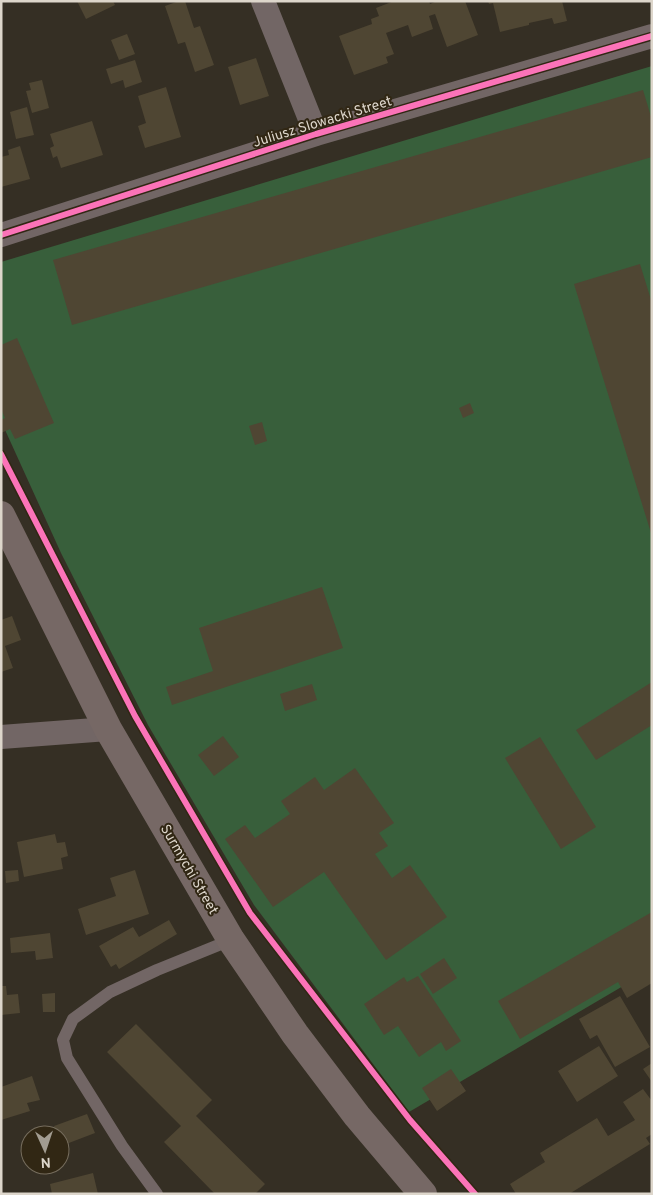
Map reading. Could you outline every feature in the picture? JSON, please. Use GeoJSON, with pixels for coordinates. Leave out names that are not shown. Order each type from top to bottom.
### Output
{"type":"FeatureCollection","features":[{"type":"Feature","properties":{"kind":"main road","name":"Surmychi Street"},"geometry":{"type":"LineString","coordinates":[[1,515],[108,729],[231,940],[295,1034],[357,1116],[423,1194]]}},
{"type":"Feature","properties":{"kind":"street"},"geometry":{"type":"LineString","coordinates":[[263,1],[316,134]]}},
{"type":"Feature","properties":{"kind":"street","name":"Juliusz Slowacki Street"},"geometry":{"type":"LineString","coordinates":[[1,235],[316,134],[652,36]]}},
{"type":"Feature","properties":{"kind":"street"},"geometry":{"type":"LineString","coordinates":[[1,737],[108,729]]}},
{"type":"Feature","properties":{"kind":"lane"},"geometry":{"type":"LineString","coordinates":[[157,1194],[122,1146],[67,1058],[63,1040],[73,1019],[110,992],[231,940]]}},
{"type":"Feature","properties":{"kind":"green space"},"geometry":{"type":"Polygon","coordinates":[[[652,66],[652,969],[409,1112],[254,905],[148,725],[61,553],[1,421],[1,262],[652,66]]]}},
{"type":"Feature","properties":{"kind":"building"},"geometry":{"type":"Polygon","coordinates":[[[77,1],[113,1],[115,5],[86,19],[77,1]]]}},
{"type":"Feature","properties":{"kind":"building"},"geometry":{"type":"Polygon","coordinates":[[[185,1],[194,28],[200,26],[214,65],[195,72],[185,42],[178,44],[165,6],[185,1]]]}},
{"type":"Feature","properties":{"kind":"building"},"geometry":{"type":"Polygon","coordinates":[[[394,1],[429,1],[430,4],[437,1],[465,1],[478,35],[447,47],[435,14],[429,16],[433,29],[412,37],[408,25],[386,33],[394,54],[386,57],[388,63],[354,75],[339,36],[372,24],[371,19],[379,16],[376,8],[394,1]]]}},
{"type":"Feature","properties":{"kind":"building"},"geometry":{"type":"Polygon","coordinates":[[[488,1],[562,1],[567,21],[554,24],[552,18],[500,32],[493,3],[489,4],[488,1]]]}},
{"type":"Feature","properties":{"kind":"building"},"geometry":{"type":"Polygon","coordinates":[[[127,34],[135,54],[119,60],[111,40],[127,34]]]}},
{"type":"Feature","properties":{"kind":"building"},"geometry":{"type":"Polygon","coordinates":[[[256,58],[269,96],[240,105],[228,67],[256,58]]]}},
{"type":"Feature","properties":{"kind":"building"},"geometry":{"type":"Polygon","coordinates":[[[135,60],[142,82],[125,88],[123,80],[111,84],[106,69],[135,60]]]}},
{"type":"Feature","properties":{"kind":"building"},"geometry":{"type":"Polygon","coordinates":[[[42,80],[49,108],[32,113],[26,91],[31,90],[29,83],[42,80]]]}},
{"type":"Feature","properties":{"kind":"building"},"geometry":{"type":"Polygon","coordinates":[[[166,87],[181,137],[145,148],[138,126],[146,123],[138,96],[166,87]]]}},
{"type":"Feature","properties":{"kind":"building"},"geometry":{"type":"Polygon","coordinates":[[[643,90],[652,120],[652,157],[72,325],[53,260],[643,90]]]}},
{"type":"Feature","properties":{"kind":"building"},"geometry":{"type":"Polygon","coordinates":[[[27,107],[34,135],[16,139],[10,112],[27,107]]]}},
{"type":"Feature","properties":{"kind":"building"},"geometry":{"type":"Polygon","coordinates":[[[92,121],[103,155],[61,168],[57,156],[53,158],[50,148],[54,146],[50,134],[92,121]]]}},
{"type":"Feature","properties":{"kind":"building"},"geometry":{"type":"Polygon","coordinates":[[[20,146],[30,179],[1,187],[1,157],[9,155],[8,150],[20,146]]]}},
{"type":"Feature","properties":{"kind":"building"},"geometry":{"type":"Polygon","coordinates":[[[640,264],[652,303],[651,533],[574,284],[640,264]]]}},
{"type":"Feature","properties":{"kind":"building"},"geometry":{"type":"Polygon","coordinates":[[[17,338],[54,423],[15,439],[10,429],[1,433],[1,420],[5,418],[1,409],[1,345],[17,338]]]}},
{"type":"Feature","properties":{"kind":"building"},"geometry":{"type":"Polygon","coordinates":[[[470,403],[474,413],[463,418],[459,408],[470,403]]]}},
{"type":"Feature","properties":{"kind":"building"},"geometry":{"type":"Polygon","coordinates":[[[262,422],[267,441],[255,445],[249,426],[262,422]]]}},
{"type":"Feature","properties":{"kind":"building"},"geometry":{"type":"Polygon","coordinates":[[[322,587],[343,648],[172,705],[166,687],[213,671],[199,628],[322,587]]]}},
{"type":"Feature","properties":{"kind":"building"},"geometry":{"type":"Polygon","coordinates":[[[12,616],[21,640],[5,646],[13,668],[1,672],[1,620],[12,616]]]}},
{"type":"Feature","properties":{"kind":"building"},"geometry":{"type":"Polygon","coordinates":[[[652,682],[652,725],[596,760],[576,730],[652,682]]]}},
{"type":"Feature","properties":{"kind":"building"},"geometry":{"type":"Polygon","coordinates":[[[312,684],[317,700],[285,711],[280,694],[312,684]]]}},
{"type":"Feature","properties":{"kind":"building"},"geometry":{"type":"Polygon","coordinates":[[[223,736],[239,757],[214,776],[198,755],[223,736]]]}},
{"type":"Feature","properties":{"kind":"building"},"geometry":{"type":"Polygon","coordinates":[[[540,737],[596,827],[561,849],[505,758],[540,737]]]}},
{"type":"Feature","properties":{"kind":"building"},"geometry":{"type":"Polygon","coordinates":[[[355,768],[394,823],[379,833],[388,846],[375,854],[392,878],[410,865],[447,917],[386,960],[324,872],[273,907],[225,839],[245,825],[255,838],[290,814],[281,801],[315,777],[324,790],[355,768]]]}},
{"type":"Feature","properties":{"kind":"building"},"geometry":{"type":"Polygon","coordinates":[[[55,834],[57,843],[65,842],[68,856],[61,858],[63,869],[24,877],[17,842],[55,834]]]}},
{"type":"Feature","properties":{"kind":"building"},"geometry":{"type":"Polygon","coordinates":[[[18,870],[19,881],[6,883],[5,871],[18,870]]]}},
{"type":"Feature","properties":{"kind":"building"},"geometry":{"type":"Polygon","coordinates":[[[135,870],[149,914],[86,935],[78,909],[116,896],[110,878],[135,870]]]}},
{"type":"Feature","properties":{"kind":"building"},"geometry":{"type":"Polygon","coordinates":[[[652,912],[652,983],[627,998],[618,982],[520,1039],[498,1001],[652,912]]]}},
{"type":"Feature","properties":{"kind":"building"},"geometry":{"type":"Polygon","coordinates":[[[169,920],[177,934],[119,969],[116,964],[111,967],[99,946],[133,927],[139,937],[169,920]]]}},
{"type":"Feature","properties":{"kind":"building"},"geometry":{"type":"Polygon","coordinates":[[[50,933],[53,958],[36,960],[35,951],[11,953],[10,938],[50,933]]]}},
{"type":"Feature","properties":{"kind":"building"},"geometry":{"type":"Polygon","coordinates":[[[444,958],[457,978],[433,994],[420,974],[444,958]]]}},
{"type":"Feature","properties":{"kind":"building"},"geometry":{"type":"Polygon","coordinates":[[[418,976],[461,1041],[446,1051],[441,1042],[419,1057],[398,1026],[384,1035],[364,1004],[404,977],[407,982],[418,976]]]}},
{"type":"Feature","properties":{"kind":"building"},"geometry":{"type":"Polygon","coordinates":[[[1,986],[6,986],[7,995],[18,994],[20,1013],[1,1015],[1,986]]]}},
{"type":"Feature","properties":{"kind":"building"},"geometry":{"type":"Polygon","coordinates":[[[55,993],[55,1012],[43,1012],[42,994],[55,993]]]}},
{"type":"Feature","properties":{"kind":"building"},"geometry":{"type":"Polygon","coordinates":[[[620,996],[650,1047],[615,1067],[597,1035],[590,1039],[579,1019],[620,996]]]}},
{"type":"Feature","properties":{"kind":"building"},"geometry":{"type":"Polygon","coordinates":[[[136,1024],[212,1100],[196,1116],[265,1184],[255,1194],[215,1194],[164,1142],[181,1126],[107,1052],[136,1024]]]}},
{"type":"Feature","properties":{"kind":"building"},"geometry":{"type":"Polygon","coordinates":[[[599,1046],[618,1076],[577,1102],[558,1071],[599,1046]]]}},
{"type":"Feature","properties":{"kind":"building"},"geometry":{"type":"Polygon","coordinates":[[[652,1063],[652,1082],[643,1069],[652,1063]]]}},
{"type":"Feature","properties":{"kind":"building"},"geometry":{"type":"Polygon","coordinates":[[[451,1069],[466,1091],[437,1111],[422,1088],[451,1069]]]}},
{"type":"Feature","properties":{"kind":"building"},"geometry":{"type":"Polygon","coordinates":[[[32,1076],[40,1100],[27,1103],[30,1111],[1,1120],[1,1087],[32,1076]]]}},
{"type":"Feature","properties":{"kind":"building"},"geometry":{"type":"Polygon","coordinates":[[[643,1089],[652,1101],[652,1134],[646,1138],[650,1144],[569,1194],[516,1194],[510,1184],[545,1162],[540,1153],[597,1118],[608,1136],[635,1120],[623,1102],[643,1089]]]}},
{"type":"Feature","properties":{"kind":"building"},"geometry":{"type":"Polygon","coordinates":[[[87,1114],[95,1133],[70,1143],[70,1125],[57,1125],[87,1114]]]}},
{"type":"Feature","properties":{"kind":"building"},"geometry":{"type":"Polygon","coordinates":[[[93,1173],[98,1194],[52,1194],[50,1184],[93,1173]]]}},
{"type":"Feature","properties":{"kind":"cycle path"},"geometry":{"type":"LineString","coordinates":[[1,235],[316,134],[652,36]]}},
{"type":"Feature","properties":{"kind":"cycle path"},"geometry":{"type":"LineString","coordinates":[[1,454],[135,716],[250,913],[410,1120],[475,1194]]}}]}
